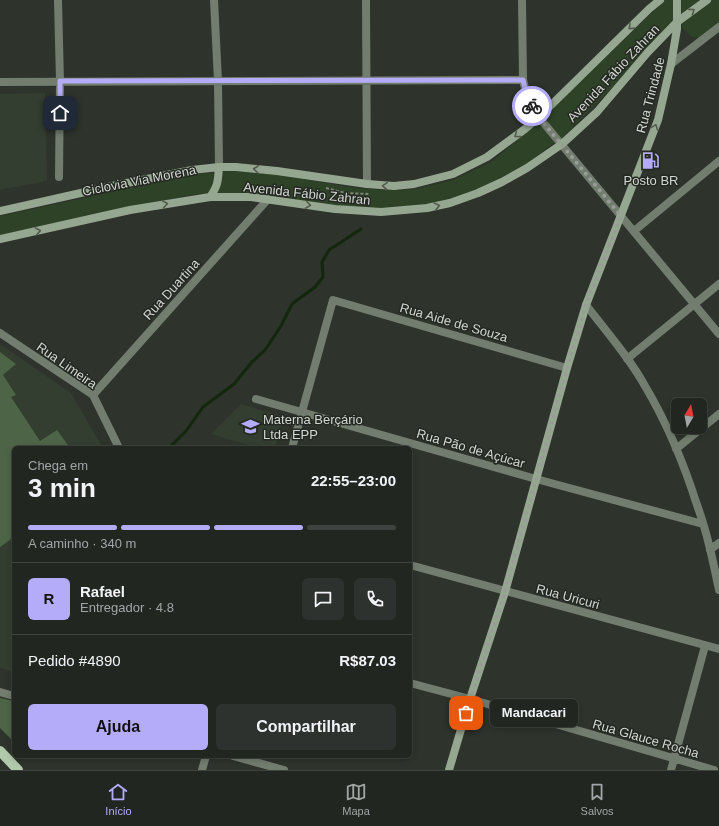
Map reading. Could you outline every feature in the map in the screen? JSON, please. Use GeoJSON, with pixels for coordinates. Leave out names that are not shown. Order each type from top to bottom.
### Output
{"type":"FeatureCollection","features":[{"type":"Feature","properties":{"kind":"main road","name":"Avenida Fábio Zahran"},"geometry":{"type":"LineString","coordinates":[[0,211],[112,186],[192,170],[218,167],[236,167],[277,171],[367,184],[394,186],[414,184],[453,174],[487,157],[525,129],[660,0]]}},
{"type":"Feature","properties":{"kind":"main road","name":"Rua Trindade"},"geometry":{"type":"LineString","coordinates":[[449,770],[470,699],[505,592],[586,305],[658,120],[671,64],[677,29],[677,0]]}},
{"type":"Feature","properties":{"kind":"main road","name":"Avenida Fábio Zahran"},"geometry":{"type":"LineString","coordinates":[[0,239],[130,210],[210,197],[251,197],[335,209],[380,212],[426,208],[450,203],[478,193],[502,182],[527,168],[562,144],[596,112],[648,52],[677,22],[707,0]]}},
{"type":"Feature","properties":{"kind":"main road"},"geometry":{"type":"LineString","coordinates":[[210,197],[216,189],[218,183],[218,167]]}},
{"type":"Feature","properties":{"kind":"main road"},"geometry":{"type":"LineString","coordinates":[[0,751],[18,770]]}},
{"type":"Feature","properties":{"kind":"street"},"geometry":{"type":"LineString","coordinates":[[58,0],[60,81],[59,177]]}},
{"type":"Feature","properties":{"kind":"street"},"geometry":{"type":"LineString","coordinates":[[214,0],[218,81],[218,167]]}},
{"type":"Feature","properties":{"kind":"street"},"geometry":{"type":"LineString","coordinates":[[366,0],[367,184]]}},
{"type":"Feature","properties":{"kind":"street"},"geometry":{"type":"LineString","coordinates":[[522,0],[523,80],[527,97],[539,117],[719,334]]}},
{"type":"Feature","properties":{"kind":"street"},"geometry":{"type":"LineString","coordinates":[[671,64],[719,27]]}},
{"type":"Feature","properties":{"kind":"street"},"geometry":{"type":"LineString","coordinates":[[0,82],[523,80]]}},
{"type":"Feature","properties":{"kind":"street"},"geometry":{"type":"LineString","coordinates":[[634,231],[719,161]]}},
{"type":"Feature","properties":{"kind":"street","name":"Rua Duartina"},"geometry":{"type":"LineString","coordinates":[[93,395],[268,199]]}},
{"type":"Feature","properties":{"kind":"street"},"geometry":{"type":"LineString","coordinates":[[628,359],[719,284]]}},
{"type":"Feature","properties":{"kind":"street","name":"Rua Aide de Souza"},"geometry":{"type":"LineString","coordinates":[[302,413],[333,300],[567,368]]}},
{"type":"Feature","properties":{"kind":"street"},"geometry":{"type":"LineString","coordinates":[[586,305],[628,359],[648,390],[676,449],[698,506],[719,590]]}},
{"type":"Feature","properties":{"kind":"street","name":"Rua Limeira"},"geometry":{"type":"LineString","coordinates":[[0,333],[93,395],[118,446]]}},
{"type":"Feature","properties":{"kind":"street","name":"Rua Pão de Açúcar"},"geometry":{"type":"LineString","coordinates":[[256,399],[536,479],[703,524]]}},
{"type":"Feature","properties":{"kind":"street"},"geometry":{"type":"LineString","coordinates":[[293,446],[302,413]]}},
{"type":"Feature","properties":{"kind":"street"},"geometry":{"type":"LineString","coordinates":[[676,449],[719,414]]}},
{"type":"Feature","properties":{"kind":"street"},"geometry":{"type":"LineString","coordinates":[[710,550],[719,543]]}},
{"type":"Feature","properties":{"kind":"street","name":"Rua Uricuri"},"geometry":{"type":"LineString","coordinates":[[412,566],[719,649]]}},
{"type":"Feature","properties":{"kind":"street"},"geometry":{"type":"LineString","coordinates":[[671,770],[705,646]]}},
{"type":"Feature","properties":{"kind":"street","name":"Rua Glauce Rocha"},"geometry":{"type":"LineString","coordinates":[[412,684],[714,770]]}},
{"type":"Feature","properties":{"kind":"street"},"geometry":{"type":"LineString","coordinates":[[0,692],[12,695]]}},
{"type":"Feature","properties":{"kind":"street"},"geometry":{"type":"LineString","coordinates":[[202,770],[205,758]]}},
{"type":"Feature","properties":{"kind":"street"},"geometry":{"type":"LineString","coordinates":[[240,758],[284,770]]}},
{"type":"Feature","properties":{"kind":"path"},"geometry":{"type":"LineString","coordinates":[[323,188],[346,193],[370,194]]}},
{"type":"Feature","properties":{"kind":"shaded area"},"geometry":{"type":"Polygon","coordinates":[[[45,93],[47,181],[0,190],[0,94],[45,93]]]}},
{"type":"Feature","properties":{"kind":"shaded area"},"geometry":{"type":"Polygon","coordinates":[[[0,344],[71,393],[102,446],[12,446],[12,671],[0,668],[0,344]]]}},
{"type":"Feature","properties":{"kind":"shaded area","name":"Materna Berçário Ltda EPP"},"geometry":{"type":"Polygon","coordinates":[[[241,404],[284,417],[276,446],[252,446],[211,434],[241,404]]]}},
{"type":"Feature","properties":{"kind":"green space"},"geometry":{"type":"Polygon","coordinates":[[[665,0],[674,0],[674,21],[645,49],[610,90],[561,139],[543,118],[665,0]]]}},
{"type":"Feature","properties":{"kind":"green space"},"geometry":{"type":"Polygon","coordinates":[[[679,0],[702,0],[679,16],[679,0]]]}},
{"type":"Feature","properties":{"kind":"green space"},"geometry":{"type":"Polygon","coordinates":[[[712,0],[719,0],[719,24],[710,32],[702,36],[691,36],[682,27],[682,21],[712,0]]]}},
{"type":"Feature","properties":{"kind":"green space"},"geometry":{"type":"Polygon","coordinates":[[[538,123],[555,142],[527,164],[478,190],[450,200],[427,205],[380,209],[215,194],[197,194],[0,236],[0,216],[190,175],[234,171],[274,174],[356,188],[390,190],[415,189],[453,180],[491,162],[538,123]]]}},
{"type":"Feature","properties":{"kind":"building"},"geometry":{"type":"Polygon","coordinates":[[[0,352],[16,364],[3,375],[16,395],[11,397],[40,441],[57,430],[69,446],[12,446],[12,538],[0,547],[0,352]]]}},
{"type":"Feature","properties":{"kind":"building"},"geometry":{"type":"Polygon","coordinates":[[[0,698],[12,701],[12,740],[0,728],[0,698]]]}},
{"type":"Feature","properties":{"kind":"waterway"},"geometry":{"type":"LineString","coordinates":[[171,446],[186,431],[203,407],[234,384],[252,362],[265,350],[281,326],[292,304],[315,287],[323,277],[322,262],[329,250],[361,229]]}},
{"type":"Feature","properties":{"kind":"way so far"},"geometry":{"type":"LineString","coordinates":[[466,713],[505,592],[586,305],[621,216],[542,121],[532,106]]}},
{"type":"Feature","properties":{"kind":"place","name":"Posto BR"},"geometry":{"type":"Point","coordinates":[651,161]}},
{"type":"Feature","properties":{"kind":"place","name":"Materna Berçário Ltda EPP"},"geometry":{"type":"Point","coordinates":[250,426]}},
{"type":"Feature","properties":{"kind":"place","name":"Mandacari"},"geometry":{"type":"Point","coordinates":[466,713]}},
{"type":"Feature","properties":{"kind":"route"},"geometry":{"type":"LineString","coordinates":[[60,113],[60,81],[523,80],[527,97],[532,106]]}}]}
